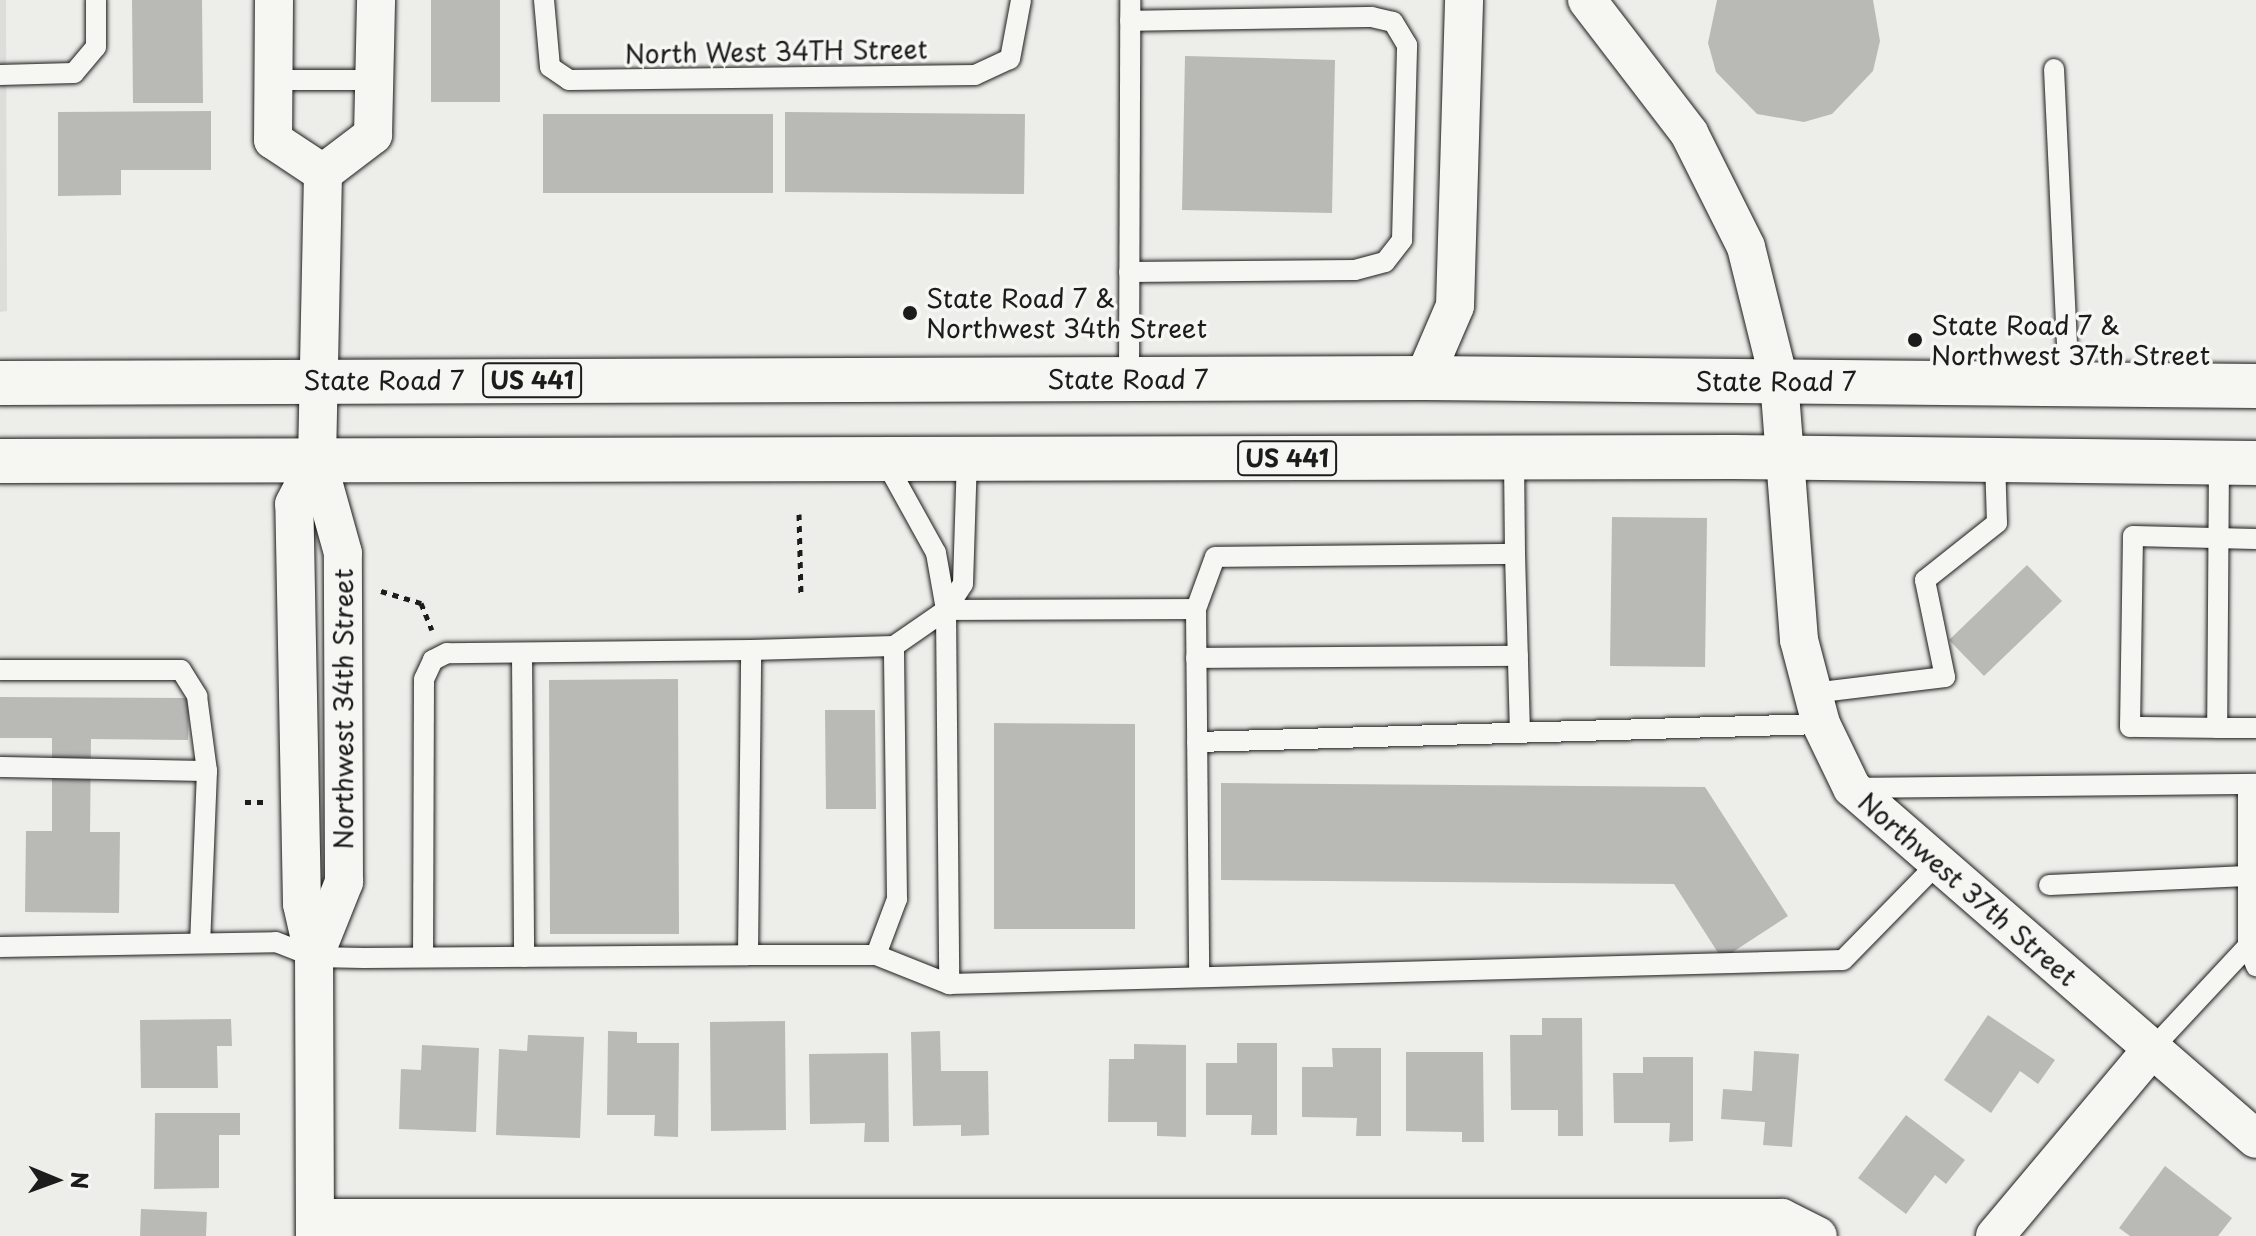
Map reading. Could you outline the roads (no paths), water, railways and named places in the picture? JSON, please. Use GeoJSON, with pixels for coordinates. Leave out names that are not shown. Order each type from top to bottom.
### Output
{"type":"FeatureCollection","features":[{"type":"Feature","properties":{"kind":"main road","name":"State Road 7"},"geometry":{"type":"LineString","coordinates":[[0,383],[1424,378],[2256,386]]}},
{"type":"Feature","properties":{"kind":"main road","name":"US 441"},"geometry":{"type":"LineString","coordinates":[[0,461],[1784,457],[2237,463]]}},
{"type":"Feature","properties":{"kind":"street"},"geometry":{"type":"LineString","coordinates":[[274,0],[273,140],[323,173],[373,135],[376,0]]}},
{"type":"Feature","properties":{"kind":"street"},"geometry":{"type":"LineString","coordinates":[[1424,378],[1455,306],[1464,0]]}},
{"type":"Feature","properties":{"kind":"street","name":"Northwest 37th Street"},"geometry":{"type":"LineString","coordinates":[[1587,0],[1689,133],[1720,189],[1766,307],[1779,380],[1790,582],[1817,709],[1852,788],[2256,1139]]}},
{"type":"Feature","properties":{"kind":"street","name":"Northwest 34th Street"},"geometry":{"type":"LineString","coordinates":[[315,1227],[314,957],[344,882],[343,553],[317,460],[323,173]]}},
{"type":"Feature","properties":{"kind":"street"},"geometry":{"type":"LineString","coordinates":[[1995,1236],[2151,1050]]}},
{"type":"Feature","properties":{"kind":"street"},"geometry":{"type":"LineString","coordinates":[[315,1227],[1782,1218],[1818,1236]]}},
{"type":"Feature","properties":{"kind":"lane"},"geometry":{"type":"LineString","coordinates":[[0,75],[74,73],[96,47],[96,0]]}},
{"type":"Feature","properties":{"kind":"lane","name":"North West 34TH Street"},"geometry":{"type":"LineString","coordinates":[[544,0],[550,67],[569,80],[975,75],[1010,59],[1021,0]]}},
{"type":"Feature","properties":{"kind":"lane"},"geometry":{"type":"LineString","coordinates":[[1129,272],[1355,270],[1385,262],[1402,240],[1407,45],[1393,22],[1372,17],[1130,10],[1129,272],[1129,379]]}},
{"type":"Feature","properties":{"kind":"lane"},"geometry":{"type":"LineString","coordinates":[[2054,69],[2069,383]]}},
{"type":"Feature","properties":{"kind":"lane"},"geometry":{"type":"LineString","coordinates":[[273,80],[375,80]]}},
{"type":"Feature","properties":{"kind":"lane"},"geometry":{"type":"LineString","coordinates":[[1514,457],[1520,733]]}},
{"type":"Feature","properties":{"kind":"lane"},"geometry":{"type":"LineString","coordinates":[[884,459],[936,553],[946,610],[949,984]]}},
{"type":"Feature","properties":{"kind":"lane"},"geometry":{"type":"LineString","coordinates":[[423,957],[424,679],[436,659],[522,653],[894,646],[946,610],[963,584],[967,459]]}},
{"type":"Feature","properties":{"kind":"lane"},"geometry":{"type":"LineString","coordinates":[[1197,742],[1520,733],[1817,709],[1945,677],[1925,580],[1997,523],[1995,460]]}},
{"type":"Feature","properties":{"kind":"lane"},"geometry":{"type":"LineString","coordinates":[[2217,728],[2218,539],[2237,463]]}},
{"type":"Feature","properties":{"kind":"lane"},"geometry":{"type":"LineString","coordinates":[[2256,539],[2133,536],[2130,727],[2256,728]]}},
{"type":"Feature","properties":{"kind":"lane"},"geometry":{"type":"LineString","coordinates":[[1199,977],[1196,609],[1215,557],[1515,554]]}},
{"type":"Feature","properties":{"kind":"lane"},"geometry":{"type":"LineString","coordinates":[[946,610],[1196,609]]}},
{"type":"Feature","properties":{"kind":"lane"},"geometry":{"type":"LineString","coordinates":[[876,955],[897,899],[894,646]]}},
{"type":"Feature","properties":{"kind":"lane"},"geometry":{"type":"LineString","coordinates":[[748,955],[751,650]]}},
{"type":"Feature","properties":{"kind":"lane"},"geometry":{"type":"LineString","coordinates":[[522,653],[524,957]]}},
{"type":"Feature","properties":{"kind":"lane"},"geometry":{"type":"LineString","coordinates":[[1196,658],[1518,656]]}},
{"type":"Feature","properties":{"kind":"lane"},"geometry":{"type":"LineString","coordinates":[[0,670],[181,670],[197,696],[207,771],[200,943]]}},
{"type":"Feature","properties":{"kind":"lane"},"geometry":{"type":"LineString","coordinates":[[0,767],[207,771]]}},
{"type":"Feature","properties":{"kind":"lane"},"geometry":{"type":"LineString","coordinates":[[1852,788],[2252,784],[2248,946],[2256,966]]}},
{"type":"Feature","properties":{"kind":"lane"},"geometry":{"type":"LineString","coordinates":[[0,947],[276,942],[314,957],[876,955],[949,984],[1843,960],[1938,863]]}},
{"type":"Feature","properties":{"kind":"lane"},"geometry":{"type":"LineString","coordinates":[[2049,885],[2248,876]]}},
{"type":"Feature","properties":{"kind":"lane"},"geometry":{"type":"LineString","coordinates":[[2151,1050],[2248,946]]}},
{"type":"Feature","properties":{"kind":"place","name":"State Road 7 & Northwest 34th Street"},"geometry":{"type":"Point","coordinates":[910,313]}},
{"type":"Feature","properties":{"kind":"place","name":"State Road 7 & Northwest 37th Street"},"geometry":{"type":"Point","coordinates":[1915,340]}}]}
